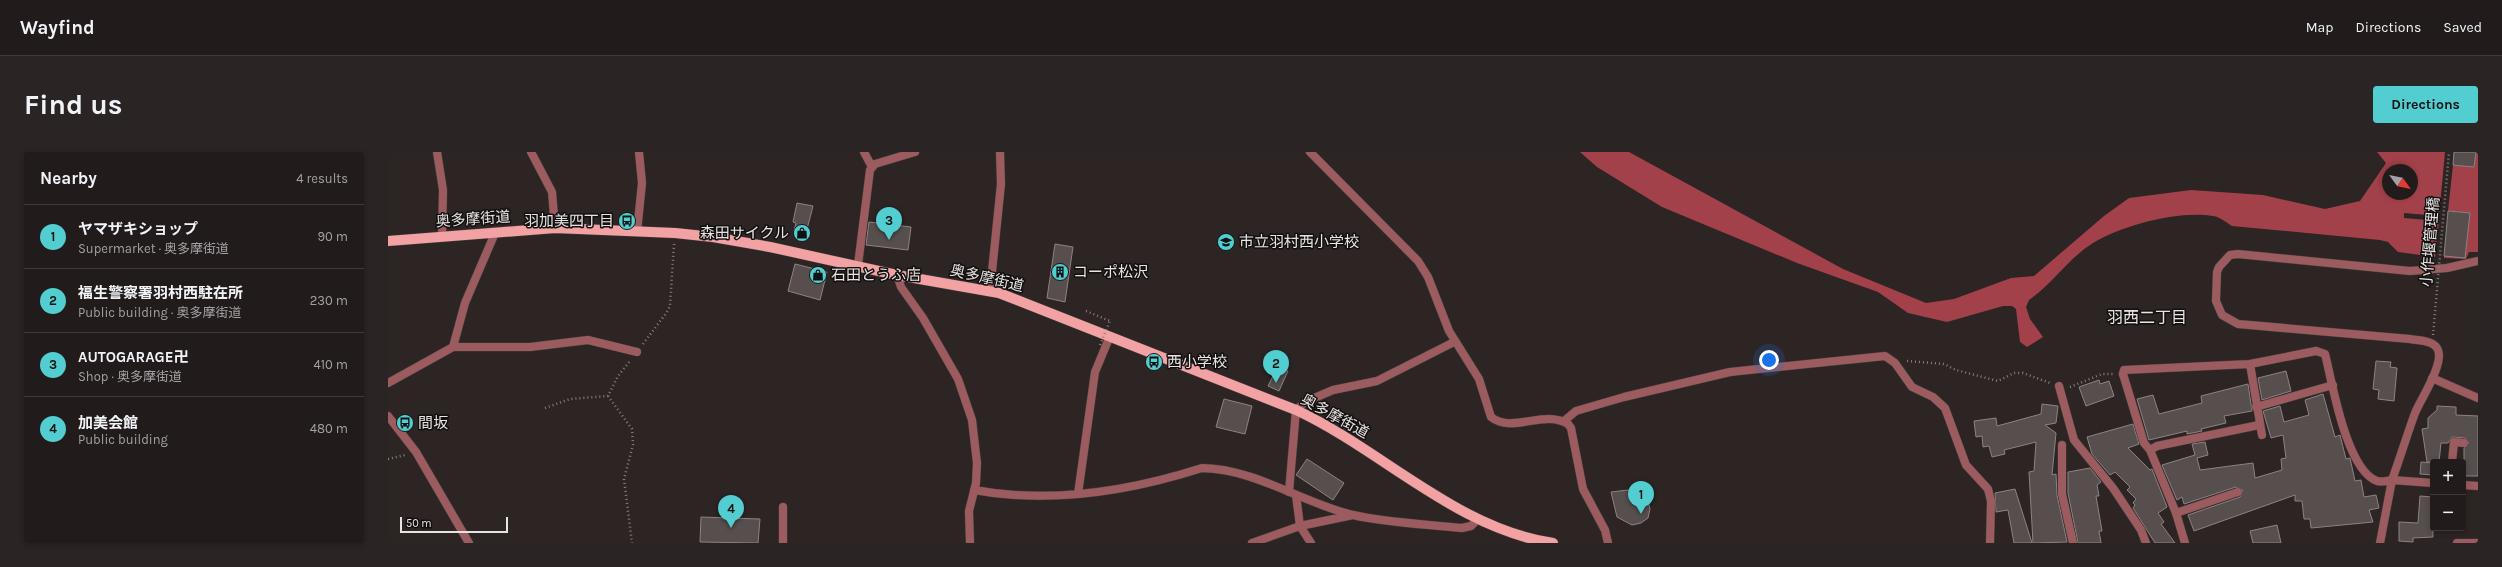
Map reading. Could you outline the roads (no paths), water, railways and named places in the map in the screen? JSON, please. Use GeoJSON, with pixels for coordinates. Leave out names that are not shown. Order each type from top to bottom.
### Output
{"type":"FeatureCollection","features":[{"type":"Feature","properties":{"kind":"main road","name":"奥多摩街道"},"geometry":{"type":"LineString","coordinates":[[388,241],[555,228],[713,237],[858,265],[897,275],[990,291],[1027,303],[1296,410],[1330,426],[1478,519],[1512,534],[1553,543]]}},
{"type":"Feature","properties":{"kind":"street"},"geometry":{"type":"LineString","coordinates":[[437,152],[443,190],[442,237]]}},
{"type":"Feature","properties":{"kind":"street"},"geometry":{"type":"LineString","coordinates":[[531,152],[550,187],[555,228]]}},
{"type":"Feature","properties":{"kind":"street"},"geometry":{"type":"LineString","coordinates":[[637,232],[642,183],[639,152]]}},
{"type":"Feature","properties":{"kind":"street"},"geometry":{"type":"LineString","coordinates":[[864,152],[872,167]]}},
{"type":"Feature","properties":{"kind":"street"},"geometry":{"type":"LineString","coordinates":[[858,265],[868,176],[872,167],[915,152]]}},
{"type":"Feature","properties":{"kind":"street"},"geometry":{"type":"LineString","coordinates":[[990,291],[1001,184],[1000,152]]}},
{"type":"Feature","properties":{"kind":"street"},"geometry":{"type":"LineString","coordinates":[[1310,152],[1418,262],[1428,277],[1454,342],[1474,369],[1489,414],[1496,421],[1504,423],[1550,419],[1564,422],[1570,428],[1583,489],[1605,530],[1608,543]]}},
{"type":"Feature","properties":{"kind":"street"},"geometry":{"type":"LineString","coordinates":[[453,347],[464,303],[495,233]]}},
{"type":"Feature","properties":{"kind":"street"},"geometry":{"type":"LineString","coordinates":[[2380,543],[2392,480],[2415,412],[2432,378],[2438,358],[2438,350],[2430,342],[2238,324],[2229,320],[2217,308],[2217,272],[2219,267],[2230,256],[2238,254],[2410,271],[2447,268],[2478,262]]}},
{"type":"Feature","properties":{"kind":"street"},"geometry":{"type":"LineString","coordinates":[[897,275],[901,288],[948,362],[964,393],[972,420],[976,442],[974,490],[969,512],[970,543]]}},
{"type":"Feature","properties":{"kind":"street"},"geometry":{"type":"LineString","coordinates":[[1078,494],[1095,372],[1110,336]]}},
{"type":"Feature","properties":{"kind":"street"},"geometry":{"type":"LineString","coordinates":[[388,383],[453,347],[530,347],[588,340],[637,352]]}},
{"type":"Feature","properties":{"kind":"street"},"geometry":{"type":"LineString","coordinates":[[1311,543],[1300,526],[1293,494],[1296,410],[1306,402],[1333,390],[1377,381],[1454,342]]}},
{"type":"Feature","properties":{"kind":"street"},"geometry":{"type":"LineString","coordinates":[[2186,543],[2176,513],[2150,450],[2141,436],[2123,374],[2124,370],[2250,364],[2316,351],[2324,354],[2357,463],[2368,475],[2378,481],[2392,480],[2430,483]]}},
{"type":"Feature","properties":{"kind":"street"},"geometry":{"type":"LineString","coordinates":[[1564,422],[1576,411],[1624,397],[1743,370],[1885,356],[1895,362],[1912,387],[1933,397],[1945,408],[1966,465],[1988,489],[1991,501],[1990,543]]}},
{"type":"Feature","properties":{"kind":"street"},"geometry":{"type":"LineString","coordinates":[[2250,364],[2259,425],[2262,434]]}},
{"type":"Feature","properties":{"kind":"street"},"geometry":{"type":"LineString","coordinates":[[2432,378],[2478,398]]}},
{"type":"Feature","properties":{"kind":"street"},"geometry":{"type":"LineString","coordinates":[[2059,386],[2074,440],[2117,494],[2141,530],[2146,543]]}},
{"type":"Feature","properties":{"kind":"street"},"geometry":{"type":"LineString","coordinates":[[2256,407],[2333,386]]}},
{"type":"Feature","properties":{"kind":"street"},"geometry":{"type":"LineString","coordinates":[[388,416],[416,452],[469,543]]}},
{"type":"Feature","properties":{"kind":"street"},"geometry":{"type":"LineString","coordinates":[[2150,450],[2157,446],[2259,425]]}},
{"type":"Feature","properties":{"kind":"street"},"geometry":{"type":"LineString","coordinates":[[2452,459],[2454,442],[2464,443]]}},
{"type":"Feature","properties":{"kind":"street"},"geometry":{"type":"LineString","coordinates":[[2062,445],[2062,494],[2073,543]]}},
{"type":"Feature","properties":{"kind":"street"},"geometry":{"type":"LineString","coordinates":[[974,490],[1008,495],[1078,494],[1130,488],[1202,468],[1214,468],[1262,481],[1293,494],[1353,515],[1462,528],[1470,526],[1478,519]]}},
{"type":"Feature","properties":{"kind":"street"},"geometry":{"type":"LineString","coordinates":[[2466,485],[2478,486]]}},
{"type":"Feature","properties":{"kind":"street"},"geometry":{"type":"LineString","coordinates":[[2176,513],[2238,492]]}},
{"type":"Feature","properties":{"kind":"street"},"geometry":{"type":"LineString","coordinates":[[783,507],[783,543]]}},
{"type":"Feature","properties":{"kind":"street"},"geometry":{"type":"LineString","coordinates":[[1252,543],[1300,526],[1353,515]]}},
{"type":"Feature","properties":{"kind":"street"},"geometry":{"type":"LineString","coordinates":[[2456,543],[2477,543]]}},
{"type":"Feature","properties":{"kind":"place","name":"羽加美四丁目"},"geometry":{"type":"Point","coordinates":[627,221]}},
{"type":"Feature","properties":{"kind":"place","name":"森田サイクル"},"geometry":{"type":"Point","coordinates":[802,233]}},
{"type":"Feature","properties":{"kind":"place","name":"AUTOGARAGE卍"},"geometry":{"type":"Point","coordinates":[889,240]}},
{"type":"Feature","properties":{"kind":"place","name":"市立羽村西小学校"},"geometry":{"type":"Point","coordinates":[1226,242]}},
{"type":"Feature","properties":{"kind":"place","name":"コーポ松沢"},"geometry":{"type":"Point","coordinates":[1060,272]}},
{"type":"Feature","properties":{"kind":"place","name":"石田とうふ店"},"geometry":{"type":"Point","coordinates":[818,275]}},
{"type":"Feature","properties":{"kind":"place","name":"西小学校"},"geometry":{"type":"Point","coordinates":[1154,362]}},
{"type":"Feature","properties":{"kind":"place","name":"福生警察署羽村西駐在所"},"geometry":{"type":"Point","coordinates":[1276,383]}},
{"type":"Feature","properties":{"kind":"place","name":"間坂"},"geometry":{"type":"Point","coordinates":[405,423]}},
{"type":"Feature","properties":{"kind":"place","name":"ヤマザキショップ"},"geometry":{"type":"Point","coordinates":[1641,514]}},
{"type":"Feature","properties":{"kind":"place","name":"加美会館"},"geometry":{"type":"Point","coordinates":[731,528]}},
{"type":"Feature","properties":{"kind":"district","name":"羽西二丁目"},"geometry":{"type":"Point","coordinates":[2147,317]}}]}
